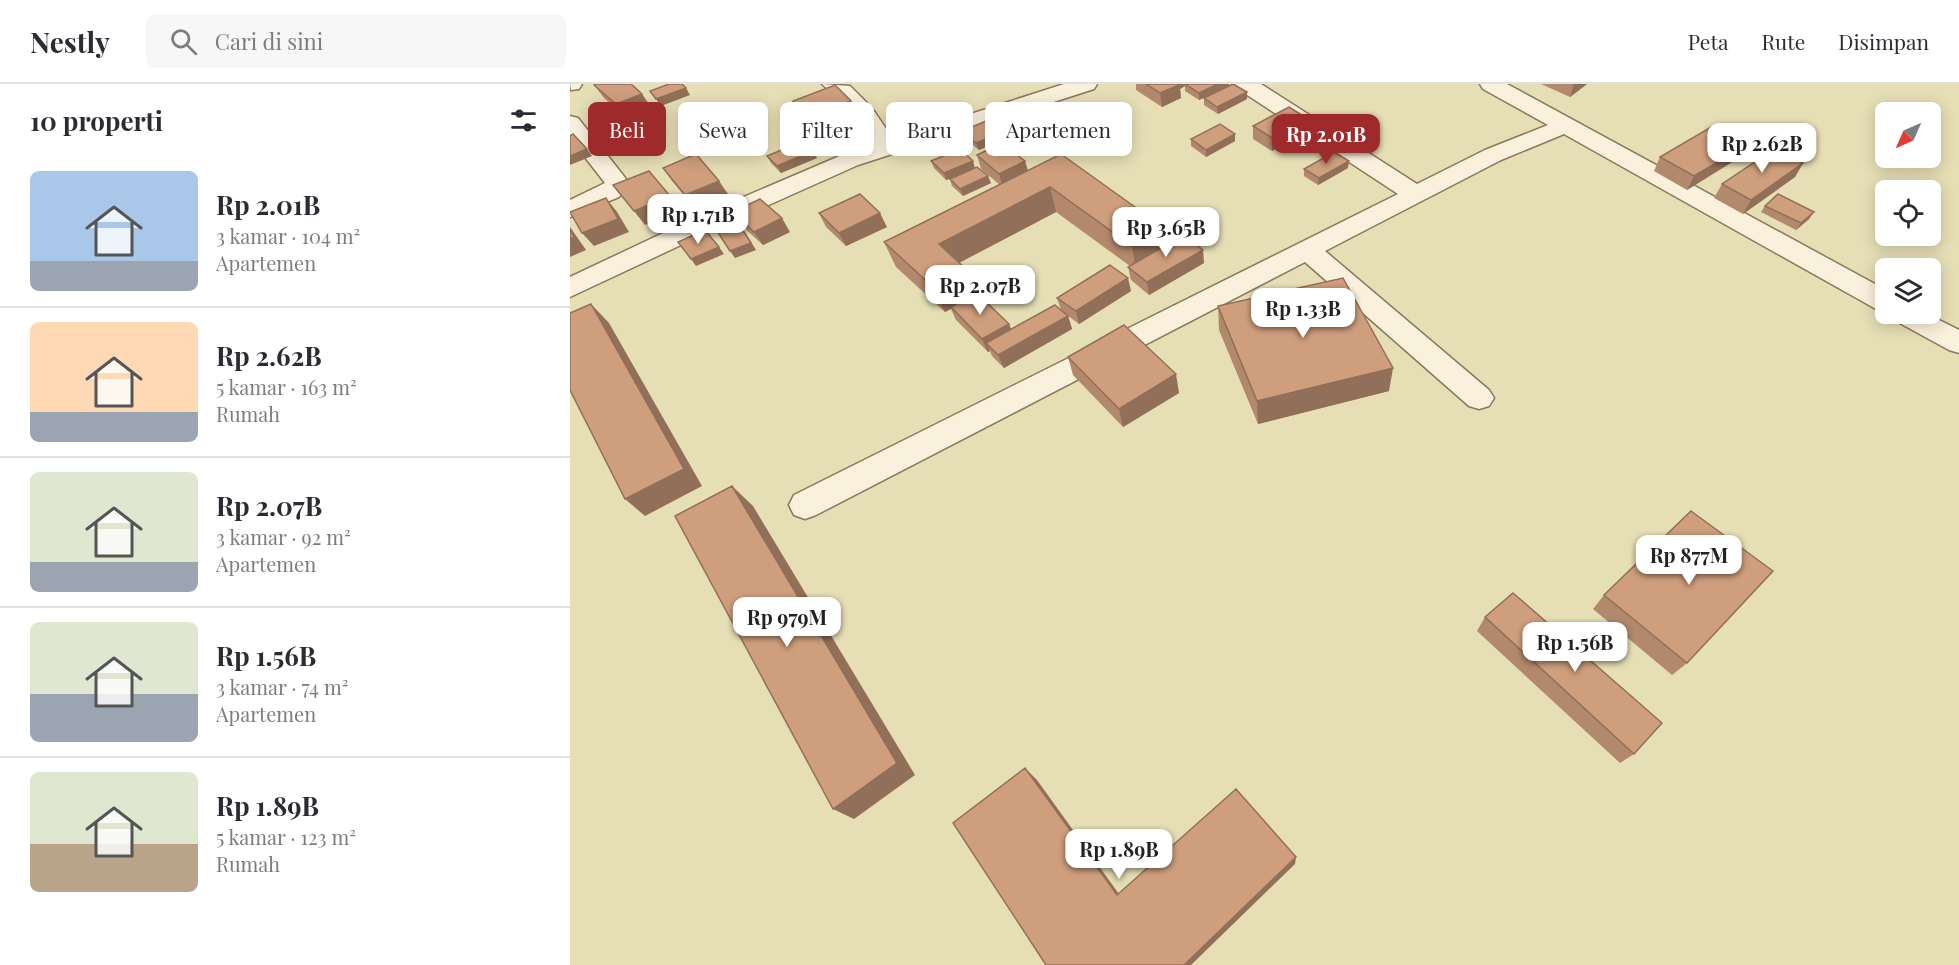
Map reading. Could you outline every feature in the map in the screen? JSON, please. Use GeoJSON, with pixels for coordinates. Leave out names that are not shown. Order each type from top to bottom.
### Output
{"type":"FeatureCollection","features":[{"type":"Feature","properties":{"kind":"street"},"geometry":{"type":"LineString","coordinates":[[833,84],[856,102],[870,117],[886,147]]}},
{"type":"Feature","properties":{"kind":"street"},"geometry":{"type":"LineString","coordinates":[[973,121],[1086,84]]}},
{"type":"Feature","properties":{"kind":"street"},"geometry":{"type":"LineString","coordinates":[[1246,84],[1415,194]]}},
{"type":"Feature","properties":{"kind":"street"},"geometry":{"type":"LineString","coordinates":[[1491,84],[1875,296]]}},
{"type":"Feature","properties":{"kind":"street"},"geometry":{"type":"LineString","coordinates":[[570,123],[618,184],[610,192],[570,209]]}},
{"type":"Feature","properties":{"kind":"street"},"geometry":{"type":"LineString","coordinates":[[805,505],[1492,155],[1564,126]]}},
{"type":"Feature","properties":{"kind":"street"},"geometry":{"type":"LineString","coordinates":[[570,288],[715,218],[850,160],[886,149]]}},
{"type":"Feature","properties":{"kind":"street"},"geometry":{"type":"LineString","coordinates":[[1306,249],[1479,398]]}},
{"type":"Feature","properties":{"kind":"street"},"geometry":{"type":"LineString","coordinates":[[1924,324],[1959,343]]}},
{"type":"Feature","properties":{"kind":"shaded area"},"geometry":{"type":"Polygon","coordinates":[[[570,84],[1959,84],[1959,965],[570,965],[570,84]]]}},
{"type":"Feature","properties":{"kind":"building"},"geometry":{"type":"Polygon","coordinates":[[[631,84],[642,94],[621,102],[614,102],[594,85],[631,84]]]}},
{"type":"Feature","properties":{"kind":"building"},"geometry":{"type":"Polygon","coordinates":[[[669,84],[682,84],[686,88],[656,99],[650,91],[669,84]]]}},
{"type":"Feature","properties":{"kind":"building"},"geometry":{"type":"Polygon","coordinates":[[[1146,84],[1178,84],[1179,85],[1160,93],[1146,84]]]}},
{"type":"Feature","properties":{"kind":"building"},"geometry":{"type":"Polygon","coordinates":[[[1185,84],[1218,84],[1199,93],[1185,84]]]}},
{"type":"Feature","properties":{"kind":"building"},"geometry":{"type":"Polygon","coordinates":[[[1233,84],[1247,92],[1217,107],[1204,98],[1233,84]]]}},
{"type":"Feature","properties":{"kind":"building"},"geometry":{"type":"Polygon","coordinates":[[[835,85],[851,101],[794,102],[835,85]]]}},
{"type":"Feature","properties":{"kind":"building"},"geometry":{"type":"Polygon","coordinates":[[[1289,107],[1308,119],[1272,138],[1253,126],[1289,107]]]}},
{"type":"Feature","properties":{"kind":"building"},"geometry":{"type":"Polygon","coordinates":[[[985,121],[985,139],[976,143],[973,140],[973,126],[985,121]]]}},
{"type":"Feature","properties":{"kind":"building"},"geometry":{"type":"Polygon","coordinates":[[[1220,124],[1235,134],[1206,150],[1191,139],[1220,124]]]}},
{"type":"Feature","properties":{"kind":"building"},"geometry":{"type":"Polygon","coordinates":[[[1711,127],[1745,146],[1694,176],[1660,157],[1711,127]]]}},
{"type":"Feature","properties":{"kind":"building"},"geometry":{"type":"Polygon","coordinates":[[[573,134],[587,149],[570,156],[570,136],[573,134]]]}},
{"type":"Feature","properties":{"kind":"building"},"geometry":{"type":"Polygon","coordinates":[[[1774,149],[1803,163],[1751,200],[1722,184],[1774,149]]]}},
{"type":"Feature","properties":{"kind":"building"},"geometry":{"type":"Polygon","coordinates":[[[780,151],[780,156],[801,156],[777,166],[768,156],[780,151]]]}},
{"type":"Feature","properties":{"kind":"building"},"geometry":{"type":"Polygon","coordinates":[[[985,151],[985,156],[1019,156],[1025,161],[999,174],[977,155],[985,151]]]}},
{"type":"Feature","properties":{"kind":"building"},"geometry":{"type":"Polygon","coordinates":[[[1334,152],[1349,161],[1319,178],[1304,169],[1334,152]]]}},
{"type":"Feature","properties":{"kind":"building"},"geometry":{"type":"Polygon","coordinates":[[[691,156],[698,156],[719,181],[685,195],[663,168],[691,156]]]}},
{"type":"Feature","properties":{"kind":"building"},"geometry":{"type":"Polygon","coordinates":[[[943,156],[968,156],[973,161],[944,173],[931,161],[943,156]]]}},
{"type":"Feature","properties":{"kind":"building"},"geometry":{"type":"Polygon","coordinates":[[[1057,156],[1064,156],[1164,228],[1132,246],[1050,187],[939,244],[967,270],[934,288],[884,242],[1057,156]]]}},
{"type":"Feature","properties":{"kind":"building"},"geometry":{"type":"Polygon","coordinates":[[[977,167],[988,176],[960,189],[950,179],[977,167]]]}},
{"type":"Feature","properties":{"kind":"building"},"geometry":{"type":"Polygon","coordinates":[[[649,171],[670,196],[634,211],[613,185],[649,171]]]}},
{"type":"Feature","properties":{"kind":"building"},"geometry":{"type":"Polygon","coordinates":[[[860,194],[880,213],[839,233],[819,213],[860,194]]]}},
{"type":"Feature","properties":{"kind":"building"},"geometry":{"type":"Polygon","coordinates":[[[1778,194],[1814,212],[1801,223],[1765,206],[1778,194]]]}},
{"type":"Feature","properties":{"kind":"building"},"geometry":{"type":"Polygon","coordinates":[[[606,198],[618,219],[582,233],[570,212],[606,198]]]}},
{"type":"Feature","properties":{"kind":"building"},"geometry":{"type":"Polygon","coordinates":[[[760,199],[782,218],[754,232],[733,212],[760,199]]]}},
{"type":"Feature","properties":{"kind":"building"},"geometry":{"type":"Polygon","coordinates":[[[738,223],[751,243],[730,251],[717,231],[738,223]]]}},
{"type":"Feature","properties":{"kind":"building"},"geometry":{"type":"Polygon","coordinates":[[[705,230],[719,247],[691,259],[678,242],[705,230]]]}},
{"type":"Feature","properties":{"kind":"building"},"geometry":{"type":"Polygon","coordinates":[[[1184,235],[1203,250],[1147,282],[1128,267],[1184,235]]]}},
{"type":"Feature","properties":{"kind":"building"},"geometry":{"type":"Polygon","coordinates":[[[1110,265],[1128,278],[1076,311],[1057,298],[1110,265]]]}},
{"type":"Feature","properties":{"kind":"building"},"geometry":{"type":"Polygon","coordinates":[[[1343,278],[1393,368],[1257,401],[1218,306],[1343,278]]]}},
{"type":"Feature","properties":{"kind":"building"},"geometry":{"type":"Polygon","coordinates":[[[977,293],[1009,324],[982,339],[951,307],[977,293]]]}},
{"type":"Feature","properties":{"kind":"building"},"geometry":{"type":"Polygon","coordinates":[[[591,304],[684,469],[625,499],[570,390],[570,313],[591,304]]]}},
{"type":"Feature","properties":{"kind":"building"},"geometry":{"type":"Polygon","coordinates":[[[1055,305],[1068,316],[998,355],[986,343],[1055,305]]]}},
{"type":"Feature","properties":{"kind":"building"},"geometry":{"type":"Polygon","coordinates":[[[1124,325],[1176,374],[1119,409],[1068,357],[1124,325]]]}},
{"type":"Feature","properties":{"kind":"building"},"geometry":{"type":"Polygon","coordinates":[[[732,486],[897,763],[833,809],[675,516],[732,486]]]}},
{"type":"Feature","properties":{"kind":"building"},"geometry":{"type":"Polygon","coordinates":[[[1691,511],[1773,571],[1687,663],[1604,595],[1691,511]]]}},
{"type":"Feature","properties":{"kind":"building"},"geometry":{"type":"Polygon","coordinates":[[[1513,593],[1662,723],[1634,754],[1485,617],[1513,593]]]}},
{"type":"Feature","properties":{"kind":"building"},"geometry":{"type":"Polygon","coordinates":[[[1025,768],[1117,895],[1236,789],[1296,857],[1184,965],[1046,965],[953,823],[1025,768]]]}}]}
